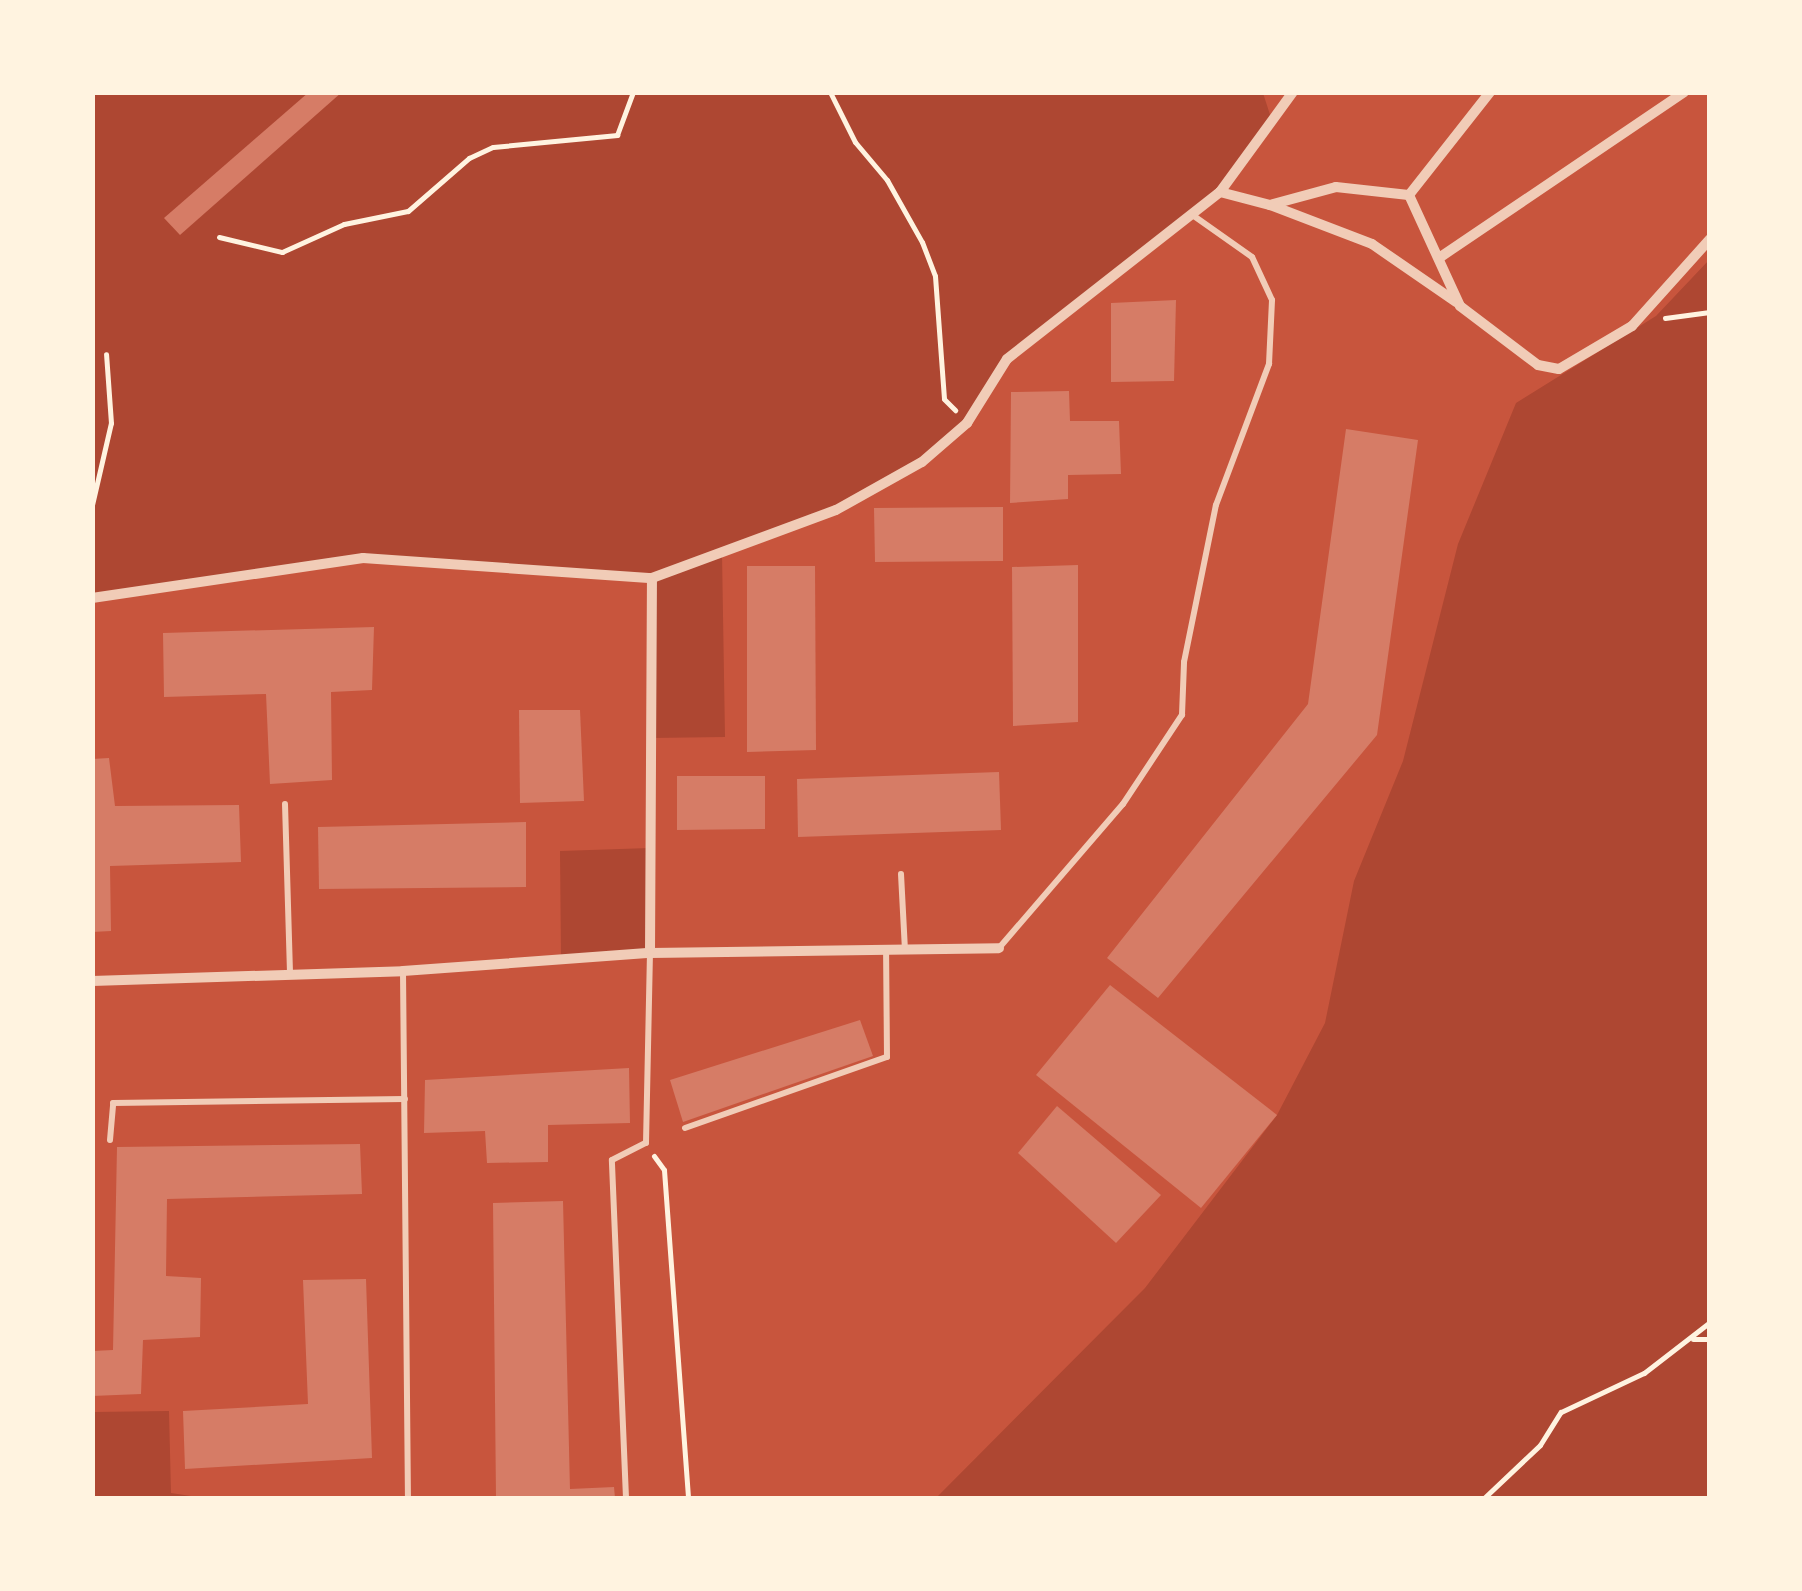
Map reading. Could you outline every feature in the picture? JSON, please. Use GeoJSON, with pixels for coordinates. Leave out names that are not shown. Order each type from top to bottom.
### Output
{"type":"FeatureCollection","features":[{"type":"Feature","properties":{"kind":"street"},"geometry":{"type":"LineString","coordinates":[[92,598],[363,558],[652,578],[836,510],[922,462],[966,424],[1007,359],[1220,192],[1294,92]]}},
{"type":"Feature","properties":{"kind":"street"},"geometry":{"type":"LineString","coordinates":[[1408,195],[1490,92]]}},
{"type":"Feature","properties":{"kind":"street"},"geometry":{"type":"LineString","coordinates":[[1439,258],[1684,92]]}},
{"type":"Feature","properties":{"kind":"street"},"geometry":{"type":"LineString","coordinates":[[1270,205],[1336,187],[1408,195]]}},
{"type":"Feature","properties":{"kind":"street"},"geometry":{"type":"LineString","coordinates":[[1220,192],[1311,216],[1402,260],[1538,365],[1559,368],[1632,326],[1710,240]]}},
{"type":"Feature","properties":{"kind":"street"},"geometry":{"type":"LineString","coordinates":[[1408,195],[1460,306]]}},
{"type":"Feature","properties":{"kind":"street"},"geometry":{"type":"LineString","coordinates":[[650,953],[652,578]]}},
{"type":"Feature","properties":{"kind":"street"},"geometry":{"type":"LineString","coordinates":[[92,981],[403,971],[650,953],[999,948]]}},
{"type":"Feature","properties":{"kind":"lane"},"geometry":{"type":"LineString","coordinates":[[999,948],[1158,757],[1182,714],[1184,662],[1216,504],[1270,364],[1272,300],[1252,257],[1190,213]]}},
{"type":"Feature","properties":{"kind":"lane"},"geometry":{"type":"LineString","coordinates":[[285,804],[290,974]]}},
{"type":"Feature","properties":{"kind":"lane"},"geometry":{"type":"LineString","coordinates":[[901,874],[905,952]]}},
{"type":"Feature","properties":{"kind":"lane"},"geometry":{"type":"LineString","coordinates":[[685,1128],[887,1057],[886,952]]}},
{"type":"Feature","properties":{"kind":"lane"},"geometry":{"type":"LineString","coordinates":[[626,1498],[612,1160],[646,1143],[650,953]]}},
{"type":"Feature","properties":{"kind":"lane"},"geometry":{"type":"LineString","coordinates":[[403,971],[408,1498]]}},
{"type":"Feature","properties":{"kind":"lane"},"geometry":{"type":"LineString","coordinates":[[110,1140],[113,1103],[404,1099]]}},
{"type":"Feature","properties":{"kind":"path"},"geometry":{"type":"LineString","coordinates":[[218,237],[282,252],[344,224],[408,211],[469,158],[493,147],[617,135],[633,92]]}},
{"type":"Feature","properties":{"kind":"path"},"geometry":{"type":"LineString","coordinates":[[830,92],[854,142],[886,180],[922,242],[935,276],[944,399],[966,424]]}},
{"type":"Feature","properties":{"kind":"path"},"geometry":{"type":"LineString","coordinates":[[1632,326],[1710,312]]}},
{"type":"Feature","properties":{"kind":"path"},"geometry":{"type":"LineString","coordinates":[[92,504],[112,422],[106,354]]}},
{"type":"Feature","properties":{"kind":"path"},"geometry":{"type":"LineString","coordinates":[[646,1143],[664,1170],[688,1498]]}},
{"type":"Feature","properties":{"kind":"path"},"geometry":{"type":"LineString","coordinates":[[1484,1498],[1540,1446],[1561,1412],[1644,1372],[1710,1322]]}},
{"type":"Feature","properties":{"kind":"path"},"geometry":{"type":"LineString","coordinates":[[1692,1339],[1710,1340]]}},
{"type":"Feature","properties":{"kind":"shaded area"},"geometry":{"type":"Polygon","coordinates":[[[93,93],[1263,93],[1272,121],[1220,192],[1007,359],[967,423],[922,462],[836,510],[722,553],[725,737],[651,738],[652,579],[363,558],[93,598],[93,93]]]}},
{"type":"Feature","properties":{"kind":"shaded area"},"geometry":{"type":"Polygon","coordinates":[[[1709,260],[1709,1498],[936,1498],[1145,1288],[1277,1115],[1325,1023],[1354,881],[1403,761],[1458,544],[1516,403],[1656,316],[1709,260]]]}},
{"type":"Feature","properties":{"kind":"shaded area"},"geometry":{"type":"Polygon","coordinates":[[[650,848],[650,953],[561,959],[560,851],[650,848]]]}},
{"type":"Feature","properties":{"kind":"shaded area"},"geometry":{"type":"Polygon","coordinates":[[[169,1411],[171,1493],[204,1498],[93,1498],[93,1412],[169,1411]]]}},
{"type":"Feature","properties":{"kind":"building"},"geometry":{"type":"Polygon","coordinates":[[[309,92],[342,92],[180,235],[164,218],[309,92]]]}},
{"type":"Feature","properties":{"kind":"building"},"geometry":{"type":"Polygon","coordinates":[[[1176,300],[1174,381],[1111,382],[1111,303],[1176,300]]]}},
{"type":"Feature","properties":{"kind":"building"},"geometry":{"type":"Polygon","coordinates":[[[1069,391],[1070,421],[1119,421],[1121,474],[1068,475],[1068,499],[1010,503],[1011,392],[1069,391]]]}},
{"type":"Feature","properties":{"kind":"building"},"geometry":{"type":"Polygon","coordinates":[[[1346,429],[1418,440],[1377,735],[1158,998],[1107,958],[1308,704],[1346,429]]]}},
{"type":"Feature","properties":{"kind":"building"},"geometry":{"type":"Polygon","coordinates":[[[1003,507],[1003,561],[875,562],[874,508],[1003,507]]]}},
{"type":"Feature","properties":{"kind":"building"},"geometry":{"type":"Polygon","coordinates":[[[1078,565],[1078,722],[1013,726],[1012,567],[1078,565]]]}},
{"type":"Feature","properties":{"kind":"building"},"geometry":{"type":"Polygon","coordinates":[[[747,566],[815,566],[816,750],[747,752],[747,566]]]}},
{"type":"Feature","properties":{"kind":"building"},"geometry":{"type":"Polygon","coordinates":[[[374,627],[372,690],[331,692],[332,780],[270,784],[266,694],[164,697],[163,633],[374,627]]]}},
{"type":"Feature","properties":{"kind":"building"},"geometry":{"type":"Polygon","coordinates":[[[519,710],[580,710],[584,801],[520,803],[519,710]]]}},
{"type":"Feature","properties":{"kind":"building"},"geometry":{"type":"Polygon","coordinates":[[[109,758],[115,806],[239,805],[241,862],[110,866],[111,931],[92,932],[92,759],[109,758]]]}},
{"type":"Feature","properties":{"kind":"building"},"geometry":{"type":"Polygon","coordinates":[[[999,772],[1001,830],[798,837],[797,779],[999,772]]]}},
{"type":"Feature","properties":{"kind":"building"},"geometry":{"type":"Polygon","coordinates":[[[677,776],[765,776],[765,829],[677,830],[677,776]]]}},
{"type":"Feature","properties":{"kind":"building"},"geometry":{"type":"Polygon","coordinates":[[[526,822],[526,887],[319,889],[318,827],[526,822]]]}},
{"type":"Feature","properties":{"kind":"building"},"geometry":{"type":"Polygon","coordinates":[[[1110,985],[1277,1115],[1201,1208],[1036,1075],[1110,985]]]}},
{"type":"Feature","properties":{"kind":"building"},"geometry":{"type":"Polygon","coordinates":[[[860,1020],[873,1056],[683,1122],[670,1080],[860,1020]]]}},
{"type":"Feature","properties":{"kind":"building"},"geometry":{"type":"Polygon","coordinates":[[[629,1068],[630,1123],[548,1125],[548,1162],[487,1163],[485,1131],[424,1133],[425,1080],[629,1068]]]}},
{"type":"Feature","properties":{"kind":"building"},"geometry":{"type":"Polygon","coordinates":[[[1057,1106],[1161,1195],[1116,1243],[1018,1153],[1057,1106]]]}},
{"type":"Feature","properties":{"kind":"building"},"geometry":{"type":"Polygon","coordinates":[[[360,1144],[362,1194],[167,1199],[166,1276],[201,1278],[200,1337],[143,1340],[141,1394],[92,1396],[92,1351],[113,1350],[117,1147],[360,1144]]]}},
{"type":"Feature","properties":{"kind":"building"},"geometry":{"type":"Polygon","coordinates":[[[563,1201],[570,1489],[614,1487],[615,1498],[496,1498],[493,1203],[563,1201]]]}},
{"type":"Feature","properties":{"kind":"building"},"geometry":{"type":"Polygon","coordinates":[[[366,1279],[372,1458],[185,1469],[183,1411],[308,1404],[303,1280],[366,1279]]]}}]}
